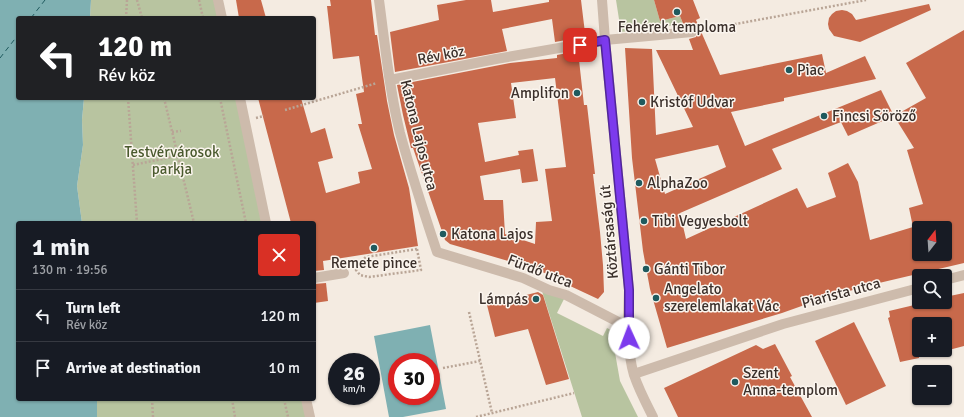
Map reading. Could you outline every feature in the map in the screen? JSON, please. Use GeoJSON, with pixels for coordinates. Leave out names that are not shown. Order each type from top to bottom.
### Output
{"type":"FeatureCollection","features":[{"type":"Feature","properties":{"kind":"street"},"geometry":{"type":"LineString","coordinates":[[218,0],[222,16]]}},
{"type":"Feature","properties":{"kind":"street","name":"Katona Lajos utca"},"geometry":{"type":"LineString","coordinates":[[379,0],[390,80],[400,132],[437,252]]}},
{"type":"Feature","properties":{"kind":"street","name":"Köztársaság út"},"geometry":{"type":"LineString","coordinates":[[602,0],[629,290],[628,327],[630,349],[634,374],[654,417]]}},
{"type":"Feature","properties":{"kind":"street","name":"Rév köz"},"geometry":{"type":"LineString","coordinates":[[390,80],[496,59],[605,40],[692,32]]}},
{"type":"Feature","properties":{"kind":"street"},"geometry":{"type":"LineString","coordinates":[[240,100],[266,221]]}},
{"type":"Feature","properties":{"kind":"street","name":"Fürdő utca"},"geometry":{"type":"LineString","coordinates":[[437,252],[523,278],[549,290],[566,295],[628,327]]}},
{"type":"Feature","properties":{"kind":"street"},"geometry":{"type":"LineString","coordinates":[[316,278],[344,272]]}},
{"type":"Feature","properties":{"kind":"street"},"geometry":{"type":"LineString","coordinates":[[952,278],[964,275]]}},
{"type":"Feature","properties":{"kind":"street","name":"Piarista utca"},"geometry":{"type":"LineString","coordinates":[[634,374],[778,325],[912,290]]}},
{"type":"Feature","properties":{"kind":"street"},"geometry":{"type":"LineString","coordinates":[[306,401],[310,417]]}},
{"type":"Feature","properties":{"kind":"path"},"geometry":{"type":"LineString","coordinates":[[126,16],[127,0]]}},
{"type":"Feature","properties":{"kind":"path"},"geometry":{"type":"LineString","coordinates":[[137,0],[141,16]]}},
{"type":"Feature","properties":{"kind":"path"},"geometry":{"type":"LineString","coordinates":[[199,0],[203,16]]}},
{"type":"Feature","properties":{"kind":"path"},"geometry":{"type":"LineString","coordinates":[[692,32],[866,0]]}},
{"type":"Feature","properties":{"kind":"path"},"geometry":{"type":"LineString","coordinates":[[285,110],[390,80]]}},
{"type":"Feature","properties":{"kind":"path"},"geometry":{"type":"LineString","coordinates":[[128,100],[137,221]]}},
{"type":"Feature","properties":{"kind":"path"},"geometry":{"type":"LineString","coordinates":[[164,100],[193,221]]}},
{"type":"Feature","properties":{"kind":"path"},"geometry":{"type":"LineString","coordinates":[[220,100],[246,221]]}},
{"type":"Feature","properties":{"kind":"path"},"geometry":{"type":"LineString","coordinates":[[172,132],[181,131]]}},
{"type":"Feature","properties":{"kind":"path"},"geometry":{"type":"LineString","coordinates":[[133,164],[177,156]]}},
{"type":"Feature","properties":{"kind":"path"},"geometry":{"type":"LineString","coordinates":[[417,249],[421,270],[369,277],[360,275],[356,270],[358,264],[366,258],[417,249]]}},
{"type":"Feature","properties":{"kind":"path"},"geometry":{"type":"LineString","coordinates":[[469,312],[492,413]]}},
{"type":"Feature","properties":{"kind":"path"},"geometry":{"type":"LineString","coordinates":[[443,368],[480,361]]}},
{"type":"Feature","properties":{"kind":"path"},"geometry":{"type":"LineString","coordinates":[[476,417],[574,393]]}},
{"type":"Feature","properties":{"kind":"path"},"geometry":{"type":"LineString","coordinates":[[152,401],[153,417]]}},
{"type":"Feature","properties":{"kind":"path"},"geometry":{"type":"LineString","coordinates":[[232,401],[235,417]]}},
{"type":"Feature","properties":{"kind":"path"},"geometry":{"type":"LineString","coordinates":[[284,401],[288,417]]}},
{"type":"Feature","properties":{"kind":"green space"},"geometry":{"type":"Polygon","coordinates":[[[91,0],[218,0],[222,16],[90,16],[91,0]]]}},
{"type":"Feature","properties":{"kind":"green space"},"geometry":{"type":"Polygon","coordinates":[[[616,0],[654,0],[660,21],[680,16],[683,24],[621,32],[616,0]]]}},
{"type":"Feature","properties":{"kind":"green space","name":"Testvérvárosok parkja"},"geometry":{"type":"Polygon","coordinates":[[[84,100],[240,100],[266,221],[82,221],[77,186],[83,145],[82,120],[84,100]]]}},
{"type":"Feature","properties":{"kind":"green space"},"geometry":{"type":"Polygon","coordinates":[[[542,291],[566,295],[557,313],[603,336],[607,328],[611,330],[620,381],[638,417],[582,417],[542,291]]]}},
{"type":"Feature","properties":{"kind":"green space"},"geometry":{"type":"Polygon","coordinates":[[[97,401],[306,401],[310,417],[97,417],[97,401]]]}},
{"type":"Feature","properties":{"kind":"water"},"geometry":{"type":"Polygon","coordinates":[[[0,0],[91,0],[90,16],[16,16],[16,100],[84,100],[82,120],[83,145],[77,186],[82,221],[16,221],[16,401],[97,401],[97,417],[0,417],[0,0]]]}},
{"type":"Feature","properties":{"kind":"water"},"geometry":{"type":"Polygon","coordinates":[[[430,325],[435,353],[388,353],[388,405],[440,405],[440,378],[446,409],[403,417],[389,417],[380,368],[380,353],[377,353],[374,336],[430,325]]]}},
{"type":"Feature","properties":{"kind":"building"},"geometry":{"type":"Polygon","coordinates":[[[236,0],[261,0],[265,16],[239,16],[236,0]]]}},
{"type":"Feature","properties":{"kind":"building"},"geometry":{"type":"Polygon","coordinates":[[[330,0],[371,0],[375,35],[377,35],[387,101],[394,135],[409,188],[418,246],[323,261],[324,270],[316,271],[316,221],[290,221],[259,100],[302,100],[311,133],[325,128],[333,158],[318,162],[326,193],[360,183],[358,172],[372,169],[358,124],[362,124],[356,94],[364,92],[359,56],[333,59],[327,6],[331,6],[330,0]]]}},
{"type":"Feature","properties":{"kind":"building"},"geometry":{"type":"Polygon","coordinates":[[[466,0],[491,0],[493,12],[549,2],[549,0],[581,0],[585,33],[576,35],[577,38],[555,42],[552,19],[502,29],[507,51],[395,72],[390,32],[439,20],[437,5],[466,0]]]}},
{"type":"Feature","properties":{"kind":"building"},"geometry":{"type":"Polygon","coordinates":[[[654,0],[693,0],[700,18],[696,20],[720,75],[822,54],[826,73],[865,56],[876,79],[784,98],[784,101],[731,112],[745,146],[881,90],[894,116],[926,98],[906,63],[964,30],[964,263],[938,269],[912,269],[912,275],[827,297],[782,313],[667,348],[650,289],[643,251],[632,158],[625,48],[652,49],[656,135],[693,127],[656,50],[693,50],[689,39],[696,37],[698,32],[697,29],[694,26],[684,26],[680,16],[660,21],[654,0]],[[894,116],[848,136],[841,122],[772,149],[782,169],[680,213],[686,239],[797,188],[807,208],[836,197],[828,173],[848,163],[858,182],[870,240],[912,227],[912,261],[952,261],[952,221],[912,221],[912,222],[909,208],[923,204],[907,150],[914,148],[894,116]],[[718,145],[655,159],[665,194],[726,167],[718,145]]]}},
{"type":"Feature","properties":{"kind":"building"},"geometry":{"type":"Polygon","coordinates":[[[929,4],[931,10],[860,42],[834,36],[829,29],[829,18],[836,11],[847,11],[852,14],[856,20],[929,4]]]}},
{"type":"Feature","properties":{"kind":"building"},"geometry":{"type":"Polygon","coordinates":[[[578,51],[584,105],[587,105],[603,265],[604,292],[598,299],[568,285],[571,284],[535,269],[536,271],[522,265],[450,244],[445,240],[413,148],[411,148],[397,85],[510,63],[557,58],[557,55],[578,51]],[[555,78],[511,83],[516,118],[478,123],[485,162],[519,155],[518,151],[533,149],[538,181],[522,183],[520,169],[480,176],[484,200],[503,200],[505,234],[535,244],[536,222],[552,221],[545,169],[566,167],[555,78]]]}},
{"type":"Feature","properties":{"kind":"building"},"geometry":{"type":"Polygon","coordinates":[[[326,283],[328,301],[316,303],[316,284],[326,283]]]}},
{"type":"Feature","properties":{"kind":"building"},"geometry":{"type":"Polygon","coordinates":[[[538,292],[543,295],[569,379],[546,385],[528,329],[495,337],[487,305],[538,292]]]}},
{"type":"Feature","properties":{"kind":"building"},"geometry":{"type":"Polygon","coordinates":[[[964,293],[964,346],[952,349],[952,317],[912,317],[912,357],[919,358],[900,362],[888,318],[890,317],[889,311],[912,306],[912,309],[952,309],[952,296],[964,293]]]}},
{"type":"Feature","properties":{"kind":"building"},"geometry":{"type":"Polygon","coordinates":[[[854,322],[886,386],[846,405],[815,341],[854,322]]]}},
{"type":"Feature","properties":{"kind":"building","name":"Szent Anna-templom"},"geometry":{"type":"Polygon","coordinates":[[[775,344],[792,376],[790,377],[812,417],[678,417],[664,388],[756,345],[763,349],[775,344]]]}},
{"type":"Feature","properties":{"kind":"ferry route"},"geometry":{"type":"LineString","coordinates":[[33,16],[45,0]]}},
{"type":"Feature","properties":{"kind":"ferry route"},"geometry":{"type":"LineString","coordinates":[[0,58],[16,38]]}},
{"type":"Feature","properties":{"kind":"place","name":"Fehérek temploma"},"geometry":{"type":"Point","coordinates":[677,12]}},
{"type":"Feature","properties":{"kind":"place","name":"Piac"},"geometry":{"type":"Point","coordinates":[789,70]}},
{"type":"Feature","properties":{"kind":"place","name":"Amplifon"},"geometry":{"type":"Point","coordinates":[577,93]}},
{"type":"Feature","properties":{"kind":"place","name":"Kristóf Udvar"},"geometry":{"type":"Point","coordinates":[642,102]}},
{"type":"Feature","properties":{"kind":"place","name":"Fincsi Söröző"},"geometry":{"type":"Point","coordinates":[824,116]}},
{"type":"Feature","properties":{"kind":"place","name":"AlphaZoo"},"geometry":{"type":"Point","coordinates":[639,183]}},
{"type":"Feature","properties":{"kind":"place","name":"Tibi Vegyesbolt"},"geometry":{"type":"Point","coordinates":[644,221]}},
{"type":"Feature","properties":{"kind":"place","name":"Katona Lajos"},"geometry":{"type":"Point","coordinates":[443,234]}},
{"type":"Feature","properties":{"kind":"place","name":"Remete pince"},"geometry":{"type":"Point","coordinates":[374,248]}},
{"type":"Feature","properties":{"kind":"place","name":"Gánti Tibor"},"geometry":{"type":"Point","coordinates":[646,269]}},
{"type":"Feature","properties":{"kind":"place","name":"Angelato szerelemlakat Vác"},"geometry":{"type":"Point","coordinates":[656,298]}},
{"type":"Feature","properties":{"kind":"place","name":"Lámpás"},"geometry":{"type":"Point","coordinates":[536,299]}},
{"type":"Feature","properties":{"kind":"place","name":"Szent Anna-templom"},"geometry":{"type":"Point","coordinates":[735,382]}},
{"type":"Feature","properties":{"kind":"route"},"geometry":{"type":"LineString","coordinates":[[580,45],[605,40],[629,290],[629,338]]}}]}
